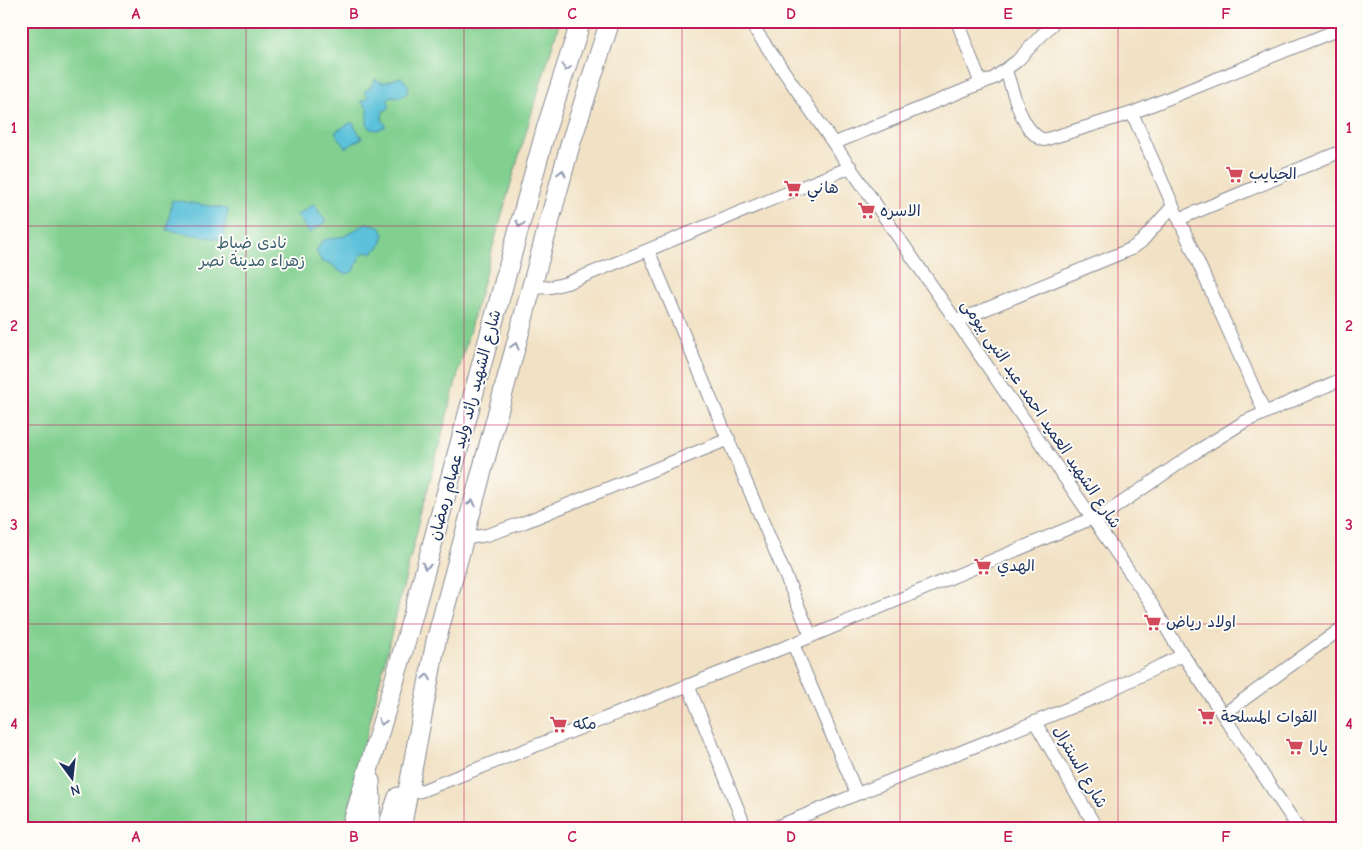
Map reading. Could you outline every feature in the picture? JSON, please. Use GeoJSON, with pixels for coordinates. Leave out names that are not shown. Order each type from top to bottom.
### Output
{"type":"FeatureCollection","features":[{"type":"Feature","properties":{"kind":"street","name":"شارع الشهيد رائد وليد عصام رمضان"},"geometry":{"type":"LineString","coordinates":[[351,829],[453,469],[547,126],[581,21]]}},
{"type":"Feature","properties":{"kind":"street","name":"شارع الشهيد رائد وليد عصام رمضان"},"geometry":{"type":"LineString","coordinates":[[401,829],[429,667],[462,539],[573,136],[610,21]]}},
{"type":"Feature","properties":{"kind":"street","name":"شارع الشهيد العميد احمد عبد النبى بيومى"},"geometry":{"type":"LineString","coordinates":[[749,21],[851,166],[1153,606],[1183,655],[1299,829]]}},
{"type":"Feature","properties":{"kind":"street"},"geometry":{"type":"LineString","coordinates":[[957,21],[981,84]]}},
{"type":"Feature","properties":{"kind":"street"},"geometry":{"type":"LineString","coordinates":[[835,143],[981,84],[1006,71],[1055,21]]}},
{"type":"Feature","properties":{"kind":"street"},"geometry":{"type":"LineString","coordinates":[[1006,71],[1028,129],[1034,137],[1044,140],[1132,113],[1342,28]]}},
{"type":"Feature","properties":{"kind":"street"},"geometry":{"type":"LineString","coordinates":[[1132,113],[1264,412]]}},
{"type":"Feature","properties":{"kind":"street"},"geometry":{"type":"LineString","coordinates":[[1179,219],[1342,151]]}},
{"type":"Feature","properties":{"kind":"street"},"geometry":{"type":"LineString","coordinates":[[531,288],[559,286],[851,166]]}},
{"type":"Feature","properties":{"kind":"street"},"geometry":{"type":"LineString","coordinates":[[957,321],[1131,249],[1141,242],[1173,206]]}},
{"type":"Feature","properties":{"kind":"street"},"geometry":{"type":"LineString","coordinates":[[648,250],[729,439],[810,636]]}},
{"type":"Feature","properties":{"kind":"street"},"geometry":{"type":"LineString","coordinates":[[407,793],[421,791],[793,644],[1094,520],[1196,452],[1264,412],[1342,379]]}},
{"type":"Feature","properties":{"kind":"street"},"geometry":{"type":"LineString","coordinates":[[462,539],[487,535],[525,522],[729,439]]}},
{"type":"Feature","properties":{"kind":"street"},"geometry":{"type":"LineString","coordinates":[[453,469],[480,474]]}},
{"type":"Feature","properties":{"kind":"street"},"geometry":{"type":"LineString","coordinates":[[1224,714],[1342,628]]}},
{"type":"Feature","properties":{"kind":"street"},"geometry":{"type":"LineString","coordinates":[[793,644],[857,794]]}},
{"type":"Feature","properties":{"kind":"street"},"geometry":{"type":"LineString","coordinates":[[771,829],[1094,698],[1183,655]]}},
{"type":"Feature","properties":{"kind":"street"},"geometry":{"type":"LineString","coordinates":[[688,685],[746,829]]}},
{"type":"Feature","properties":{"kind":"street","name":"شارع السنترال"},"geometry":{"type":"LineString","coordinates":[[1035,722],[1097,829]]}},
{"type":"Feature","properties":{"kind":"street"},"geometry":{"type":"LineString","coordinates":[[368,770],[371,798],[369,829]]}},
{"type":"Feature","properties":{"kind":"street"},"geometry":{"type":"LineString","coordinates":[[387,829],[398,796],[411,772]]}},
{"type":"Feature","properties":{"kind":"green space","name":"نادى ضباط زهراء مدينة نصر"},"geometry":{"type":"Polygon","coordinates":[[[21,21],[560,21],[500,221],[445,423],[344,829],[21,829],[21,21]]]}},
{"type":"Feature","properties":{"kind":"water"},"geometry":{"type":"Polygon","coordinates":[[[401,77],[409,86],[407,93],[401,97],[392,96],[387,100],[390,105],[388,109],[383,111],[382,119],[386,126],[378,130],[371,129],[367,124],[368,108],[362,103],[362,100],[366,100],[368,96],[364,91],[371,87],[375,79],[383,83],[401,77]]]}},
{"type":"Feature","properties":{"kind":"water"},"geometry":{"type":"Polygon","coordinates":[[[352,122],[362,138],[346,148],[335,132],[352,122]]]}},
{"type":"Feature","properties":{"kind":"water"},"geometry":{"type":"Polygon","coordinates":[[[172,200],[228,209],[223,240],[167,230],[172,200]]]}},
{"type":"Feature","properties":{"kind":"water"},"geometry":{"type":"Polygon","coordinates":[[[314,204],[326,222],[309,233],[297,215],[314,204]]]}},
{"type":"Feature","properties":{"kind":"water"},"geometry":{"type":"Polygon","coordinates":[[[366,223],[380,226],[384,235],[380,247],[371,253],[365,252],[360,256],[354,271],[346,274],[340,272],[330,263],[322,262],[316,251],[323,240],[345,236],[366,223]]]}},
{"type":"Feature","properties":{"kind":"place","name":"الحيايب"},"geometry":{"type":"Point","coordinates":[1235,174]}},
{"type":"Feature","properties":{"kind":"place","name":"هاني"},"geometry":{"type":"Point","coordinates":[793,188]}},
{"type":"Feature","properties":{"kind":"place","name":"الاسره"},"geometry":{"type":"Point","coordinates":[866,211]}},
{"type":"Feature","properties":{"kind":"place","name":"الهدي"},"geometry":{"type":"Point","coordinates":[983,566]}},
{"type":"Feature","properties":{"kind":"place","name":"اولاد رياض"},"geometry":{"type":"Point","coordinates":[1152,622]}},
{"type":"Feature","properties":{"kind":"place","name":"القوات المسلحة"},"geometry":{"type":"Point","coordinates":[1207,717]}},
{"type":"Feature","properties":{"kind":"place","name":"مكه"},"geometry":{"type":"Point","coordinates":[559,724]}},
{"type":"Feature","properties":{"kind":"place","name":"يارا"},"geometry":{"type":"Point","coordinates":[1295,747]}}]}
